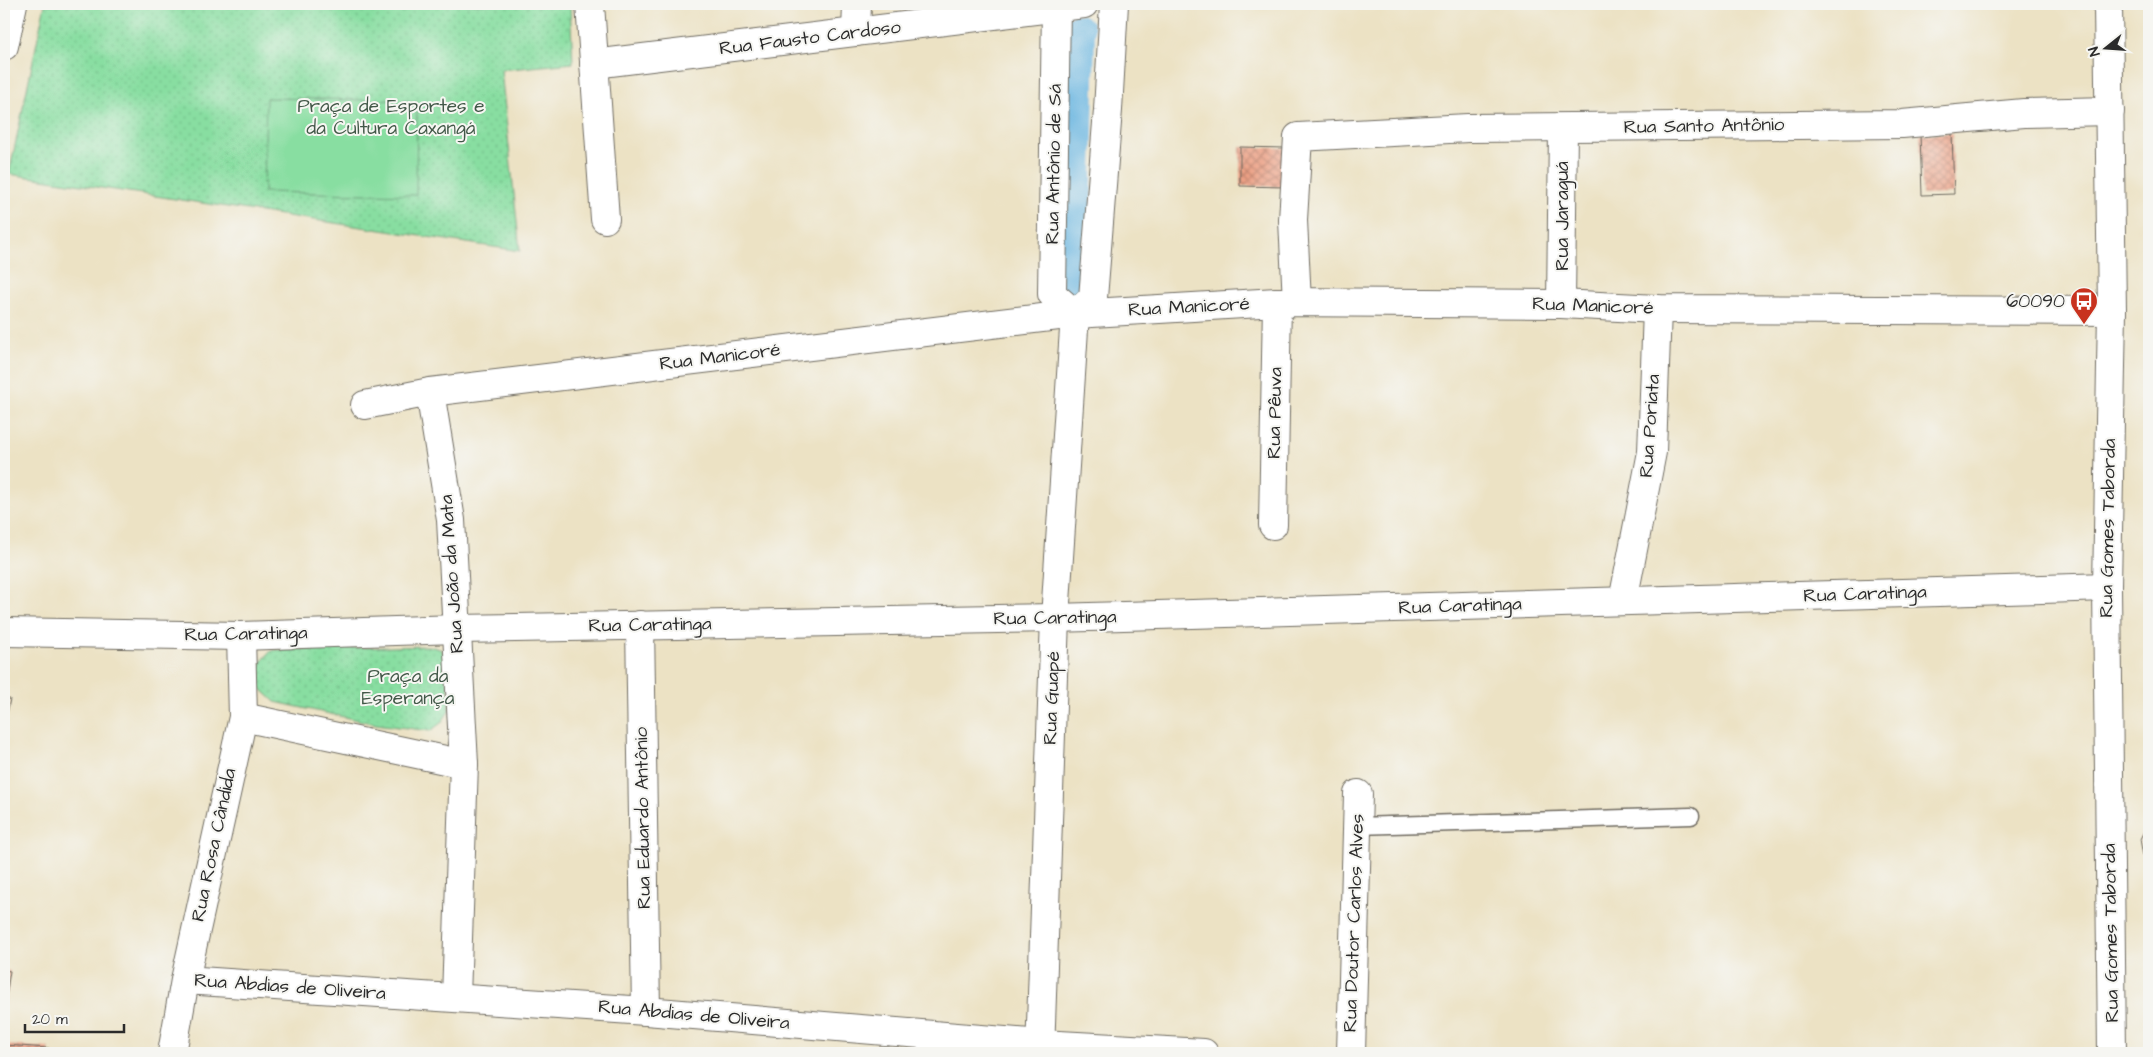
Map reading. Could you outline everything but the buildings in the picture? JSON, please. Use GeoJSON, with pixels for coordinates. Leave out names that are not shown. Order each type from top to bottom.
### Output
{"type":"FeatureCollection","features":[{"type":"Feature","properties":{"kind":"street"},"geometry":{"type":"LineString","coordinates":[[4,46],[13,4]]}},
{"type":"Feature","properties":{"kind":"street"},"geometry":{"type":"LineString","coordinates":[[590,4],[605,219]]}},
{"type":"Feature","properties":{"kind":"street"},"geometry":{"type":"LineString","coordinates":[[856,32],[857,4]]}},
{"type":"Feature","properties":{"kind":"street"},"geometry":{"type":"LineString","coordinates":[[1084,306],[1108,110],[1114,4]]}},
{"type":"Feature","properties":{"kind":"street","name":"Rua Gomes Taborda"},"geometry":{"type":"LineString","coordinates":[[2108,4],[2112,311],[2107,587],[2112,1053]]}},
{"type":"Feature","properties":{"kind":"street","name":"Rua Fausto Cardoso"},"geometry":{"type":"LineString","coordinates":[[594,64],[1066,5]]}},
{"type":"Feature","properties":{"kind":"street","name":"Rua Antônio de Sá"},"geometry":{"type":"LineString","coordinates":[[1066,5],[1052,294],[1084,306]]}},
{"type":"Feature","properties":{"kind":"street","name":"Rua Santo Antônio"},"geometry":{"type":"LineString","coordinates":[[1298,137],[1468,128],[1902,124],[2024,113],[2110,111]]}},
{"type":"Feature","properties":{"kind":"street","name":"Rua Jaraguá"},"geometry":{"type":"LineString","coordinates":[[1561,304],[1562,128]]}},
{"type":"Feature","properties":{"kind":"street","name":"Rua Pêuva"},"geometry":{"type":"LineString","coordinates":[[1273,525],[1298,137]]}},
{"type":"Feature","properties":{"kind":"street","name":"Rua Manicoré"},"geometry":{"type":"LineString","coordinates":[[365,405],[430,392],[1084,306],[1287,302],[1561,304],[1657,309],[2112,311]]}},
{"type":"Feature","properties":{"kind":"street","name":"Rua Guapé"},"geometry":{"type":"LineString","coordinates":[[1040,1049],[1055,618],[1084,306]]}},
{"type":"Feature","properties":{"kind":"street","name":"Rua Poriata"},"geometry":{"type":"LineString","coordinates":[[1623,601],[1652,452],[1657,309]]}},
{"type":"Feature","properties":{"kind":"street","name":"Rua João da Mata"},"geometry":{"type":"LineString","coordinates":[[430,392],[451,520],[464,764],[456,997]]}},
{"type":"Feature","properties":{"kind":"street","name":"Rua Caratinga"},"geometry":{"type":"LineString","coordinates":[[4,632],[241,636],[457,628],[1055,618],[2107,587]]}},
{"type":"Feature","properties":{"kind":"street","name":"Rua Eduardo Antônio"},"geometry":{"type":"LineString","coordinates":[[640,625],[646,1011]]}},
{"type":"Feature","properties":{"kind":"street","name":"Rua Rosa Cândida"},"geometry":{"type":"LineString","coordinates":[[172,1053],[185,980],[242,717],[241,636]]}},
{"type":"Feature","properties":{"kind":"street"},"geometry":{"type":"LineString","coordinates":[[242,717],[464,764]]}},
{"type":"Feature","properties":{"kind":"street","name":"Rua Doutor Carlos Alves"},"geometry":{"type":"LineString","coordinates":[[1351,1053],[1358,794]]}},
{"type":"Feature","properties":{"kind":"street","name":"Rua Abdias de Oliveira"},"geometry":{"type":"LineString","coordinates":[[185,980],[646,1011],[1040,1049],[1204,1053]]}},
{"type":"Feature","properties":{"kind":"lane"},"geometry":{"type":"LineString","coordinates":[[1357,826],[1691,816]]}},
{"type":"Feature","properties":{"kind":"green space","name":"Praça de Esportes e da Cultura Caxangá"},"geometry":{"type":"Polygon","coordinates":[[[45,4],[570,4],[573,63],[501,70],[520,251],[9,174],[45,4]]]}},
{"type":"Feature","properties":{"kind":"green space"},"geometry":{"type":"Polygon","coordinates":[[[2146,4],[2149,4],[2149,101],[2146,4]]]}},
{"type":"Feature","properties":{"kind":"green space"},"geometry":{"type":"Polygon","coordinates":[[[266,98],[417,101],[416,195],[264,192],[266,98]]]}},
{"type":"Feature","properties":{"kind":"green space","name":"Praça da Esperança"},"geometry":{"type":"Polygon","coordinates":[[[429,646],[440,649],[447,657],[449,711],[441,723],[430,731],[376,724],[275,702],[260,688],[257,674],[262,661],[271,651],[276,650],[429,646]]]}},
{"type":"Feature","properties":{"kind":"waterway"},"geometry":{"type":"LineString","coordinates":[[1073,280],[1078,31]]}},
{"type":"Feature","properties":{"kind":"place","name":"60090"},"geometry":{"type":"Point","coordinates":[2084,325]}}]}
